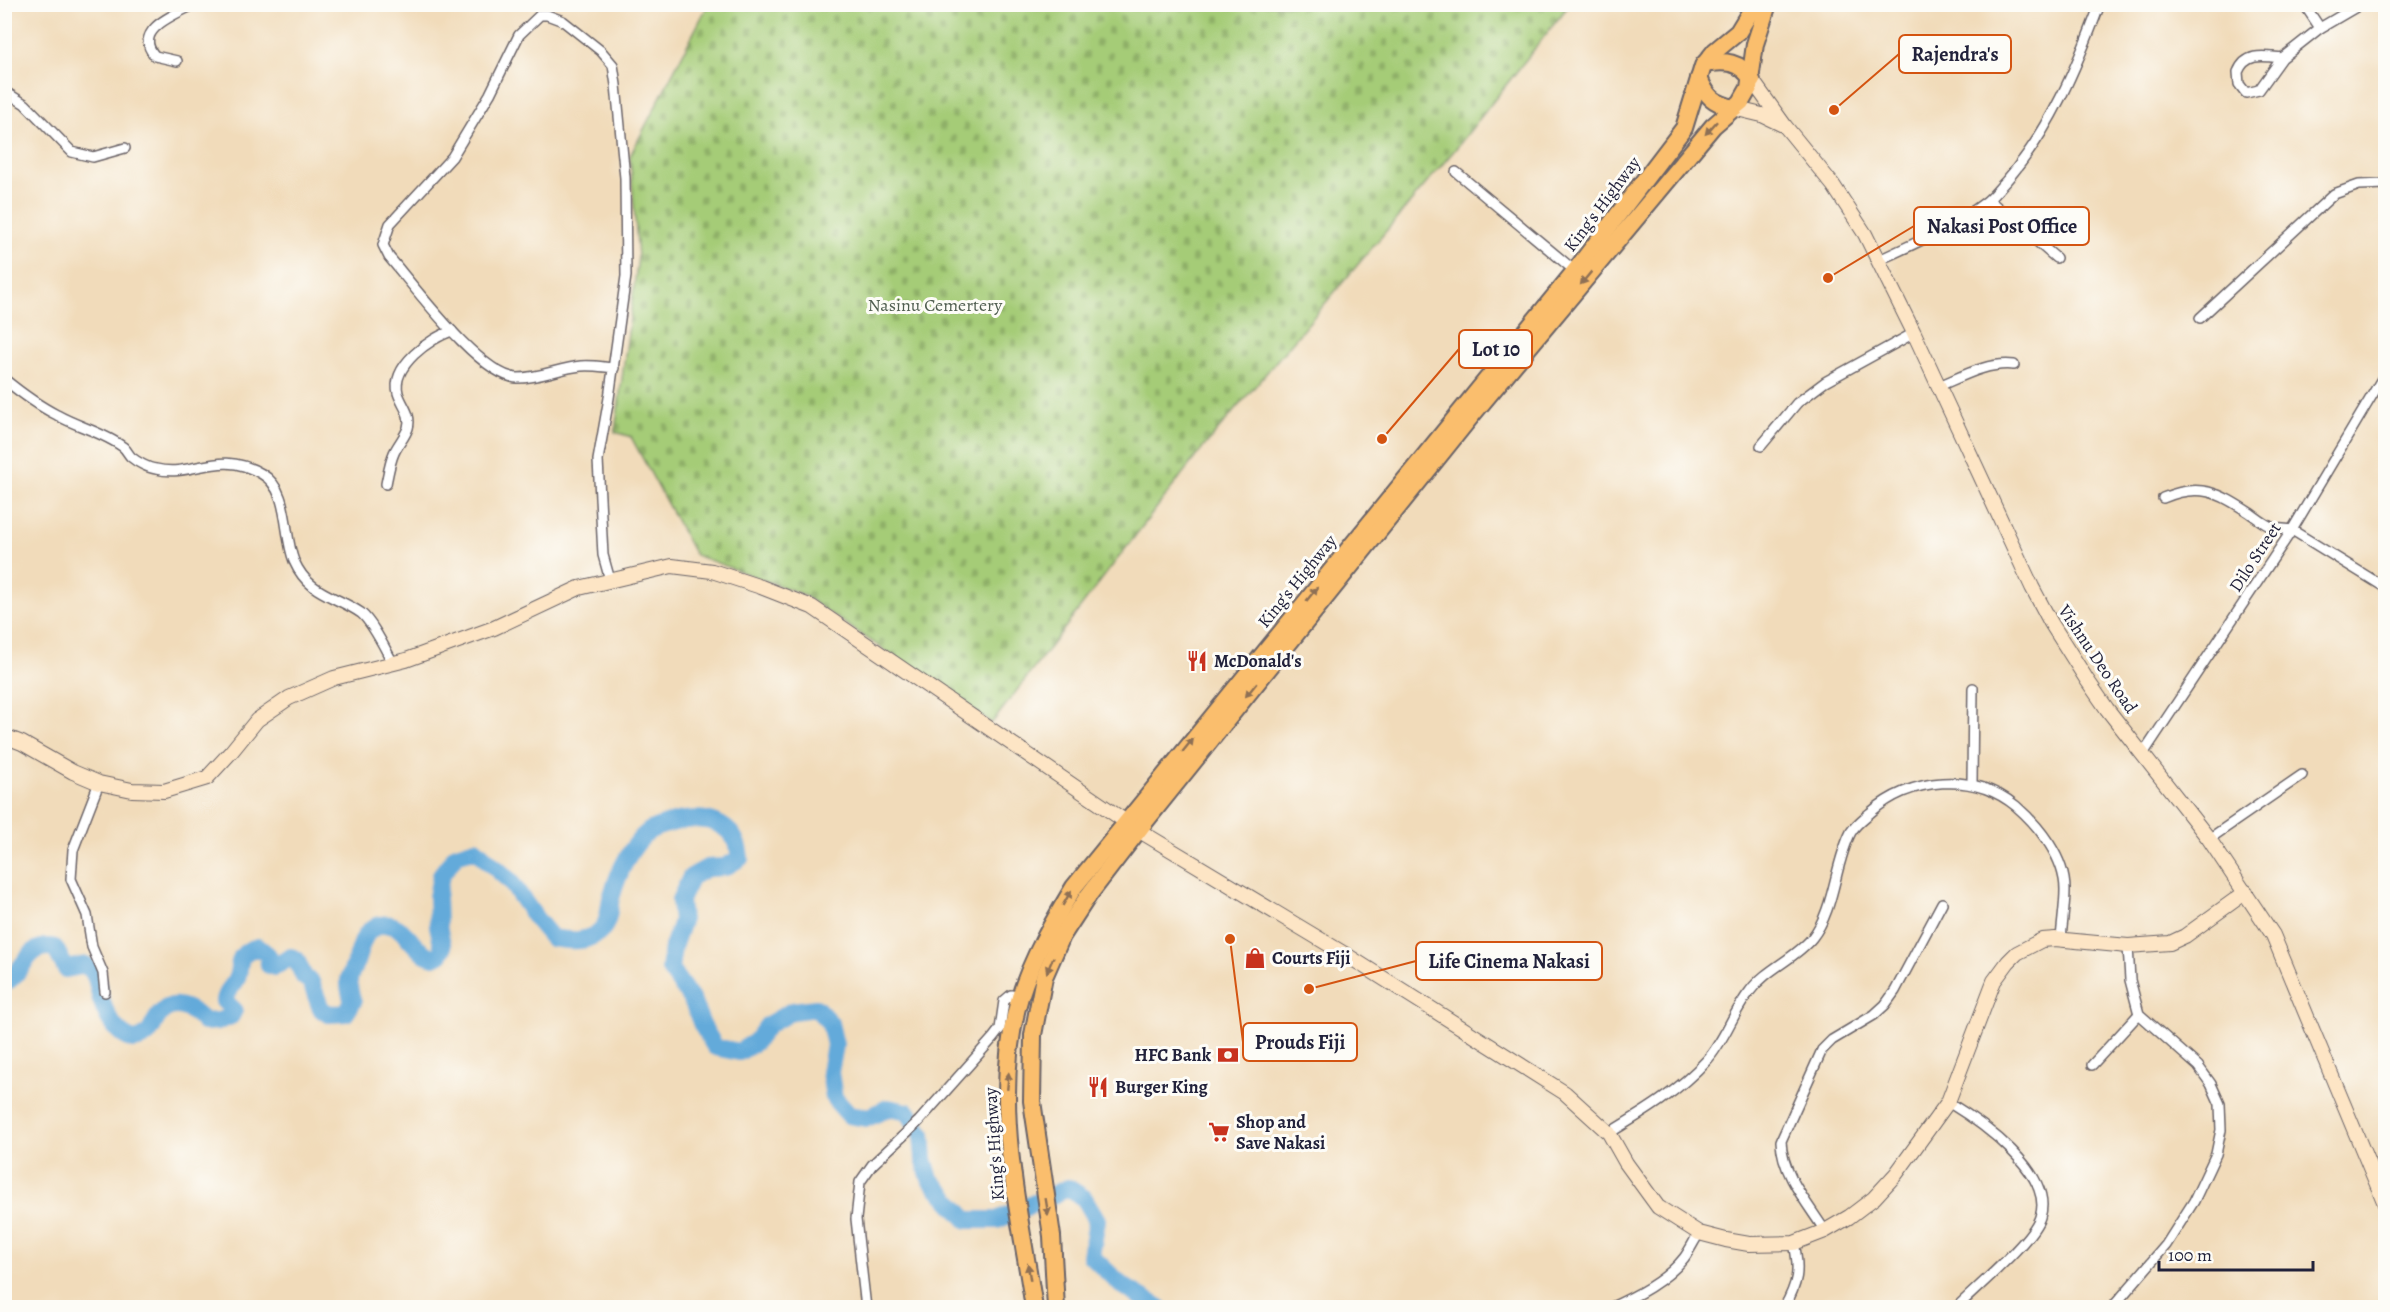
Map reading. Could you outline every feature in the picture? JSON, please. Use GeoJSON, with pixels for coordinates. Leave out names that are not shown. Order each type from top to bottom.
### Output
{"type":"FeatureCollection","features":[{"type":"Feature","properties":{"kind":"highway","name":"King's Highway"},"geometry":{"type":"LineString","coordinates":[[1056,1308],[1052,1236],[1032,1101],[1033,1035],[1044,977],[1062,936],[1132,826],[1575,271],[1684,128],[1702,71],[1716,51],[1738,32],[1755,4]]}},
{"type":"Feature","properties":{"kind":"highway","name":"King's Highway"},"geometry":{"type":"LineString","coordinates":[[1034,1308],[1014,1181],[1006,1099],[1012,1029],[1020,997],[1029,971],[1050,928],[1074,886],[1132,826],[1713,126],[1741,102],[1752,80],[1755,44],[1768,4]]}},
{"type":"Feature","properties":{"kind":"highway"},"geometry":{"type":"LineString","coordinates":[[1733,108],[1714,101],[1707,94],[1702,71],[1722,61],[1733,63],[1745,71],[1752,80]]}},
{"type":"Feature","properties":{"kind":"street"},"geometry":{"type":"LineString","coordinates":[[177,61],[155,56],[150,49],[151,36],[156,26],[166,18],[195,4]]}},
{"type":"Feature","properties":{"kind":"street"},"geometry":{"type":"LineString","coordinates":[[1879,260],[1939,231],[1989,200],[2024,160],[2051,115],[2083,49],[2100,4]]}},
{"type":"Feature","properties":{"kind":"street"},"geometry":{"type":"LineString","coordinates":[[2304,4],[2320,28]]}},
{"type":"Feature","properties":{"kind":"street"},"geometry":{"type":"LineString","coordinates":[[2282,57],[2259,55],[2244,62],[2238,72],[2241,88],[2246,93],[2259,90],[2282,57],[2320,28],[2361,4]]}},
{"type":"Feature","properties":{"kind":"street"},"geometry":{"type":"LineString","coordinates":[[610,580],[603,555],[598,460],[614,368],[626,276],[625,178],[613,64],[601,51],[563,21],[540,15],[519,35],[490,94],[452,157],[390,225],[383,244],[389,257],[452,331],[489,366],[504,375],[517,378],[582,366],[614,368]]}},
{"type":"Feature","properties":{"kind":"street","name":"Vishnu Deo Road"},"geometry":{"type":"LineString","coordinates":[[1752,80],[1833,186],[1861,227],[1914,333],[2039,601],[2087,680],[2209,839],[2264,921],[2284,959],[2385,1206]]}},
{"type":"Feature","properties":{"kind":"street"},"geometry":{"type":"LineString","coordinates":[[4,91],[25,104],[68,149],[78,155],[93,157],[125,148]]}},
{"type":"Feature","properties":{"kind":"street","name":"Vishnu Deo Road"},"geometry":{"type":"LineString","coordinates":[[1733,108],[1762,115],[1785,126]]}},
{"type":"Feature","properties":{"kind":"street"},"geometry":{"type":"LineString","coordinates":[[1456,172],[1575,271]]}},
{"type":"Feature","properties":{"kind":"street"},"geometry":{"type":"LineString","coordinates":[[2200,318],[2334,194],[2359,184],[2385,184]]}},
{"type":"Feature","properties":{"kind":"street"},"geometry":{"type":"LineString","coordinates":[[1989,200],[2056,258]]}},
{"type":"Feature","properties":{"kind":"street"},"geometry":{"type":"LineString","coordinates":[[386,484],[394,452],[408,427],[409,415],[398,393],[398,381],[414,354],[436,336],[452,331]]}},
{"type":"Feature","properties":{"kind":"street"},"geometry":{"type":"LineString","coordinates":[[1761,446],[1797,404],[1825,382],[1914,333]]}},
{"type":"Feature","properties":{"kind":"street"},"geometry":{"type":"LineString","coordinates":[[1938,386],[1974,371],[2000,364],[2014,365]]}},
{"type":"Feature","properties":{"kind":"street","name":"Dilo Street"},"geometry":{"type":"LineString","coordinates":[[2143,754],[2292,530],[2385,372]]}},
{"type":"Feature","properties":{"kind":"street"},"geometry":{"type":"LineString","coordinates":[[4,379],[55,414],[111,440],[124,448],[132,458],[157,470],[226,462],[247,466],[264,475],[275,485],[294,561],[306,579],[317,591],[362,614],[393,663]]}},
{"type":"Feature","properties":{"kind":"street"},"geometry":{"type":"LineString","coordinates":[[2163,498],[2199,490],[2230,499],[2275,528],[2292,530],[2385,588]]}},
{"type":"Feature","properties":{"kind":"street"},"geometry":{"type":"LineString","coordinates":[[4,736],[99,783],[132,790],[164,791],[207,778],[257,720],[289,698],[334,678],[393,663],[494,628],[579,588],[672,566],[712,571],[761,586],[812,607],[1132,826],[1348,956],[1565,1093],[1609,1133],[1626,1163],[1658,1207],[1699,1233],[1749,1244],[1794,1243],[1825,1231],[1874,1198],[1896,1174],[1948,1101],[2000,972],[2008,962],[2029,946],[2042,940],[2128,946],[2170,943],[2185,936],[2246,892]]}},
{"type":"Feature","properties":{"kind":"street"},"geometry":{"type":"LineString","coordinates":[[1972,784],[1973,688]]}},
{"type":"Feature","properties":{"kind":"street"},"geometry":{"type":"LineString","coordinates":[[2209,839],[2302,775]]}},
{"type":"Feature","properties":{"kind":"street"},"geometry":{"type":"LineString","coordinates":[[99,783],[72,850],[71,879],[87,915],[92,947],[103,973],[105,992]]}},
{"type":"Feature","properties":{"kind":"street"},"geometry":{"type":"LineString","coordinates":[[1609,1133],[1649,1109],[1707,1060],[1750,990],[1810,940],[1822,919],[1848,839],[1858,823],[1886,800],[1919,787],[1938,783],[1972,784],[2014,804],[2033,821],[2049,843],[2064,878],[2061,940]]}},
{"type":"Feature","properties":{"kind":"street"},"geometry":{"type":"LineString","coordinates":[[1825,1231],[1794,1183],[1782,1154],[1781,1141],[1822,1050],[1832,1040],[1874,1015],[1885,1005],[1942,903]]}},
{"type":"Feature","properties":{"kind":"street"},"geometry":{"type":"LineString","coordinates":[[2112,1308],[2166,1245],[2194,1201],[2216,1154],[2221,1130],[2220,1104],[2198,1066],[2139,1014],[2130,980],[2128,946]]}},
{"type":"Feature","properties":{"kind":"street"},"geometry":{"type":"LineString","coordinates":[[866,1308],[856,1219],[860,1182],[872,1165],[919,1120],[1000,1029],[1004,1000],[1011,995],[1020,997]]}},
{"type":"Feature","properties":{"kind":"street"},"geometry":{"type":"LineString","coordinates":[[2092,1065],[2139,1014]]}},
{"type":"Feature","properties":{"kind":"street"},"geometry":{"type":"LineString","coordinates":[[1948,1101],[1977,1120],[2019,1157],[2037,1185],[2042,1206],[2040,1218],[2024,1241],[1956,1308]]}},
{"type":"Feature","properties":{"kind":"street"},"geometry":{"type":"LineString","coordinates":[[1610,1308],[1665,1276],[1684,1258],[1699,1233]]}},
{"type":"Feature","properties":{"kind":"street"},"geometry":{"type":"LineString","coordinates":[[1784,1308],[1794,1290],[1797,1278],[1798,1263],[1794,1243]]}},
{"type":"Feature","properties":{"kind":"green space","name":"Nasinu Cemertery"},"geometry":{"type":"Polygon","coordinates":[[[708,5],[1569,5],[1458,146],[1197,455],[992,723],[800,593],[695,555],[631,437],[615,432],[638,257],[630,156],[708,5]]]}},
{"type":"Feature","properties":{"kind":"waterway"},"geometry":{"type":"LineString","coordinates":[[4,983],[11,979],[38,949],[55,948],[66,969],[86,965],[94,973],[110,1020],[123,1035],[134,1040],[146,1036],[159,1015],[174,1006],[185,1008],[204,1022],[219,1021],[231,1016],[234,1010],[224,1001],[226,994],[236,980],[242,957],[245,953],[258,947],[268,955],[269,965],[274,967],[291,957],[296,959],[304,977],[311,982],[321,1009],[329,1014],[346,1013],[353,1002],[349,988],[350,975],[366,934],[370,930],[381,925],[397,927],[426,955],[434,957],[440,954],[443,948],[438,926],[437,897],[441,875],[456,855],[475,849],[510,881],[552,938],[579,940],[592,937],[605,925],[621,870],[642,837],[660,826],[681,820],[711,821],[730,833],[736,841],[740,858],[725,867],[707,868],[691,877],[680,900],[682,921],[673,947],[670,969],[693,1002],[702,1025],[715,1047],[739,1052],[755,1042],[768,1025],[792,1011],[816,1008],[830,1023],[835,1045],[830,1072],[834,1098],[849,1115],[867,1118],[888,1108],[908,1112],[922,1134],[924,1159],[930,1179],[967,1220],[997,1220],[1068,1188],[1084,1198],[1097,1220],[1091,1256],[1121,1285],[1160,1308]]}},
{"type":"Feature","properties":{"kind":"place","name":"Rajendra's"},"geometry":{"type":"Point","coordinates":[1834,110]}},
{"type":"Feature","properties":{"kind":"place","name":"Nakasi Post Office"},"geometry":{"type":"Point","coordinates":[1828,278]}},
{"type":"Feature","properties":{"kind":"place","name":"Lot 10"},"geometry":{"type":"Point","coordinates":[1382,439]}},
{"type":"Feature","properties":{"kind":"place","name":"McDonald's"},"geometry":{"type":"Point","coordinates":[1197,661]}},
{"type":"Feature","properties":{"kind":"place","name":"Prouds Fiji"},"geometry":{"type":"Point","coordinates":[1230,939]}},
{"type":"Feature","properties":{"kind":"place","name":"Courts Fiji"},"geometry":{"type":"Point","coordinates":[1255,958]}},
{"type":"Feature","properties":{"kind":"place","name":"Life Cinema Nakasi"},"geometry":{"type":"Point","coordinates":[1309,989]}},
{"type":"Feature","properties":{"kind":"place","name":"HFC Bank"},"geometry":{"type":"Point","coordinates":[1228,1055]}},
{"type":"Feature","properties":{"kind":"place","name":"Burger King"},"geometry":{"type":"Point","coordinates":[1098,1087]}},
{"type":"Feature","properties":{"kind":"place","name":"Shop and Save Nakasi"},"geometry":{"type":"Point","coordinates":[1219,1132]}}]}
